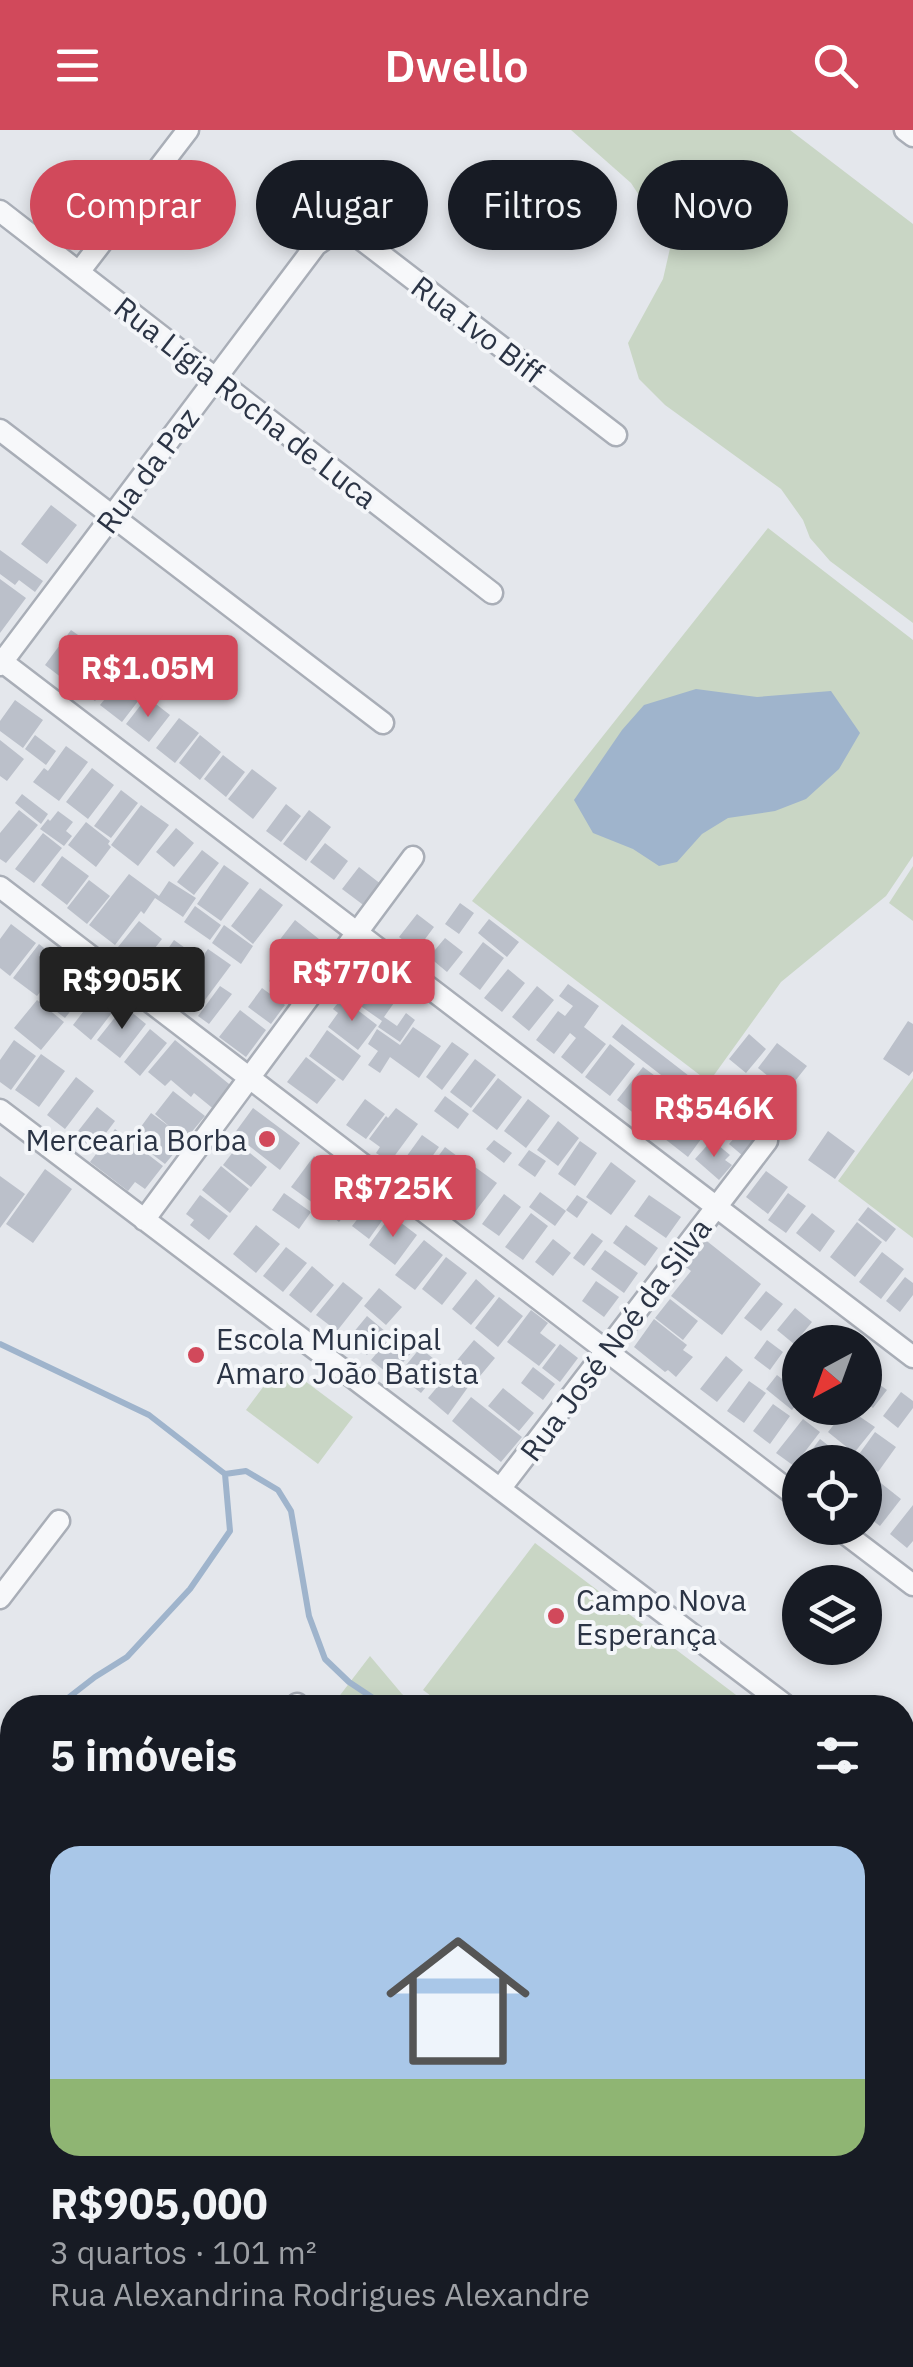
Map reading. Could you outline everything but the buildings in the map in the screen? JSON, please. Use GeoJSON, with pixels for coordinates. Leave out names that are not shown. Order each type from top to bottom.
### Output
{"type":"FeatureCollection","features":[{"type":"Feature","properties":{"kind":"street"},"geometry":{"type":"LineString","coordinates":[[78,272],[188,130]]}},
{"type":"Feature","properties":{"kind":"street"},"geometry":{"type":"LineString","coordinates":[[905,130],[913,136]]}},
{"type":"Feature","properties":{"kind":"street","name":"Rua Lígia Rocha de Luca"},"geometry":{"type":"LineString","coordinates":[[0,211],[492,593]]}},
{"type":"Feature","properties":{"kind":"street","name":"Rua da Paz"},"geometry":{"type":"LineString","coordinates":[[1,662],[313,250]]}},
{"type":"Feature","properties":{"kind":"street","name":"Rua Ivo Biff"},"geometry":{"type":"LineString","coordinates":[[375,250],[616,435]]}},
{"type":"Feature","properties":{"kind":"street"},"geometry":{"type":"LineString","coordinates":[[0,430],[383,723]]}},
{"type":"Feature","properties":{"kind":"street"},"geometry":{"type":"LineString","coordinates":[[1,662],[913,1357]]}},
{"type":"Feature","properties":{"kind":"street"},"geometry":{"type":"LineString","coordinates":[[144,1220],[414,857]]}},
{"type":"Feature","properties":{"kind":"street"},"geometry":{"type":"LineString","coordinates":[[0,887],[782,1484]]}},
{"type":"Feature","properties":{"kind":"street"},"geometry":{"type":"LineString","coordinates":[[0,1110],[772,1695]]}},
{"type":"Feature","properties":{"kind":"street","name":"Rua José Noé da Silva"},"geometry":{"type":"LineString","coordinates":[[500,1489],[767,1141]]}},
{"type":"Feature","properties":{"kind":"street"},"geometry":{"type":"LineString","coordinates":[[0,1598],[59,1522]]}},
{"type":"Feature","properties":{"kind":"street"},"geometry":{"type":"LineString","coordinates":[[860,1545],[913,1585]]}},
{"type":"Feature","properties":{"kind":"green space"},"geometry":{"type":"Polygon","coordinates":[[[571,130],[790,130],[913,224],[913,623],[830,561],[810,538],[803,520],[781,489],[665,405],[639,379],[628,343],[663,279],[670,250],[788,250],[788,160],[637,160],[637,192],[617,171],[617,160],[605,160],[571,130]]]}},
{"type":"Feature","properties":{"kind":"green space"},"geometry":{"type":"Polygon","coordinates":[[[768,528],[913,640],[913,856],[886,896],[781,982],[709,1082],[472,901],[768,528]]]}},
{"type":"Feature","properties":{"kind":"green space"},"geometry":{"type":"Polygon","coordinates":[[[913,866],[913,921],[889,903],[913,866]]]}},
{"type":"Feature","properties":{"kind":"green space"},"geometry":{"type":"Polygon","coordinates":[[[913,1078],[913,1238],[838,1181],[913,1078]]]}},
{"type":"Feature","properties":{"kind":"green space"},"geometry":{"type":"Polygon","coordinates":[[[281,1363],[353,1417],[318,1464],[246,1410],[281,1363]]]}},
{"type":"Feature","properties":{"kind":"green space","name":"Campo Nova Esperança"},"geometry":{"type":"Polygon","coordinates":[[[535,1543],[736,1695],[430,1695],[423,1690],[535,1543]]]}},
{"type":"Feature","properties":{"kind":"green space"},"geometry":{"type":"Polygon","coordinates":[[[370,1656],[403,1695],[340,1695],[370,1656]]]}},
{"type":"Feature","properties":{"kind":"water"},"geometry":{"type":"Polygon","coordinates":[[[696,689],[757,697],[831,691],[860,733],[839,769],[806,799],[775,811],[728,818],[702,834],[677,862],[659,866],[633,849],[593,833],[574,800],[644,705],[696,689]]]}},
{"type":"Feature","properties":{"kind":"waterway"},"geometry":{"type":"LineString","coordinates":[[0,1344],[149,1415],[225,1474],[230,1531],[190,1589],[127,1657],[72,1695]]}},
{"type":"Feature","properties":{"kind":"waterway"},"geometry":{"type":"LineString","coordinates":[[225,1474],[246,1471],[278,1490],[291,1511],[309,1616],[325,1659],[368,1695]]}},
{"type":"Feature","properties":{"kind":"place","name":"Mercearia Borba"},"geometry":{"type":"Point","coordinates":[267,1139]}},
{"type":"Feature","properties":{"kind":"place","name":"Escola Municipal Amaro João Batista"},"geometry":{"type":"Point","coordinates":[196,1355]}},
{"type":"Feature","properties":{"kind":"place","name":"Campo Nova Esperança"},"geometry":{"type":"Point","coordinates":[556,1616]}}]}
